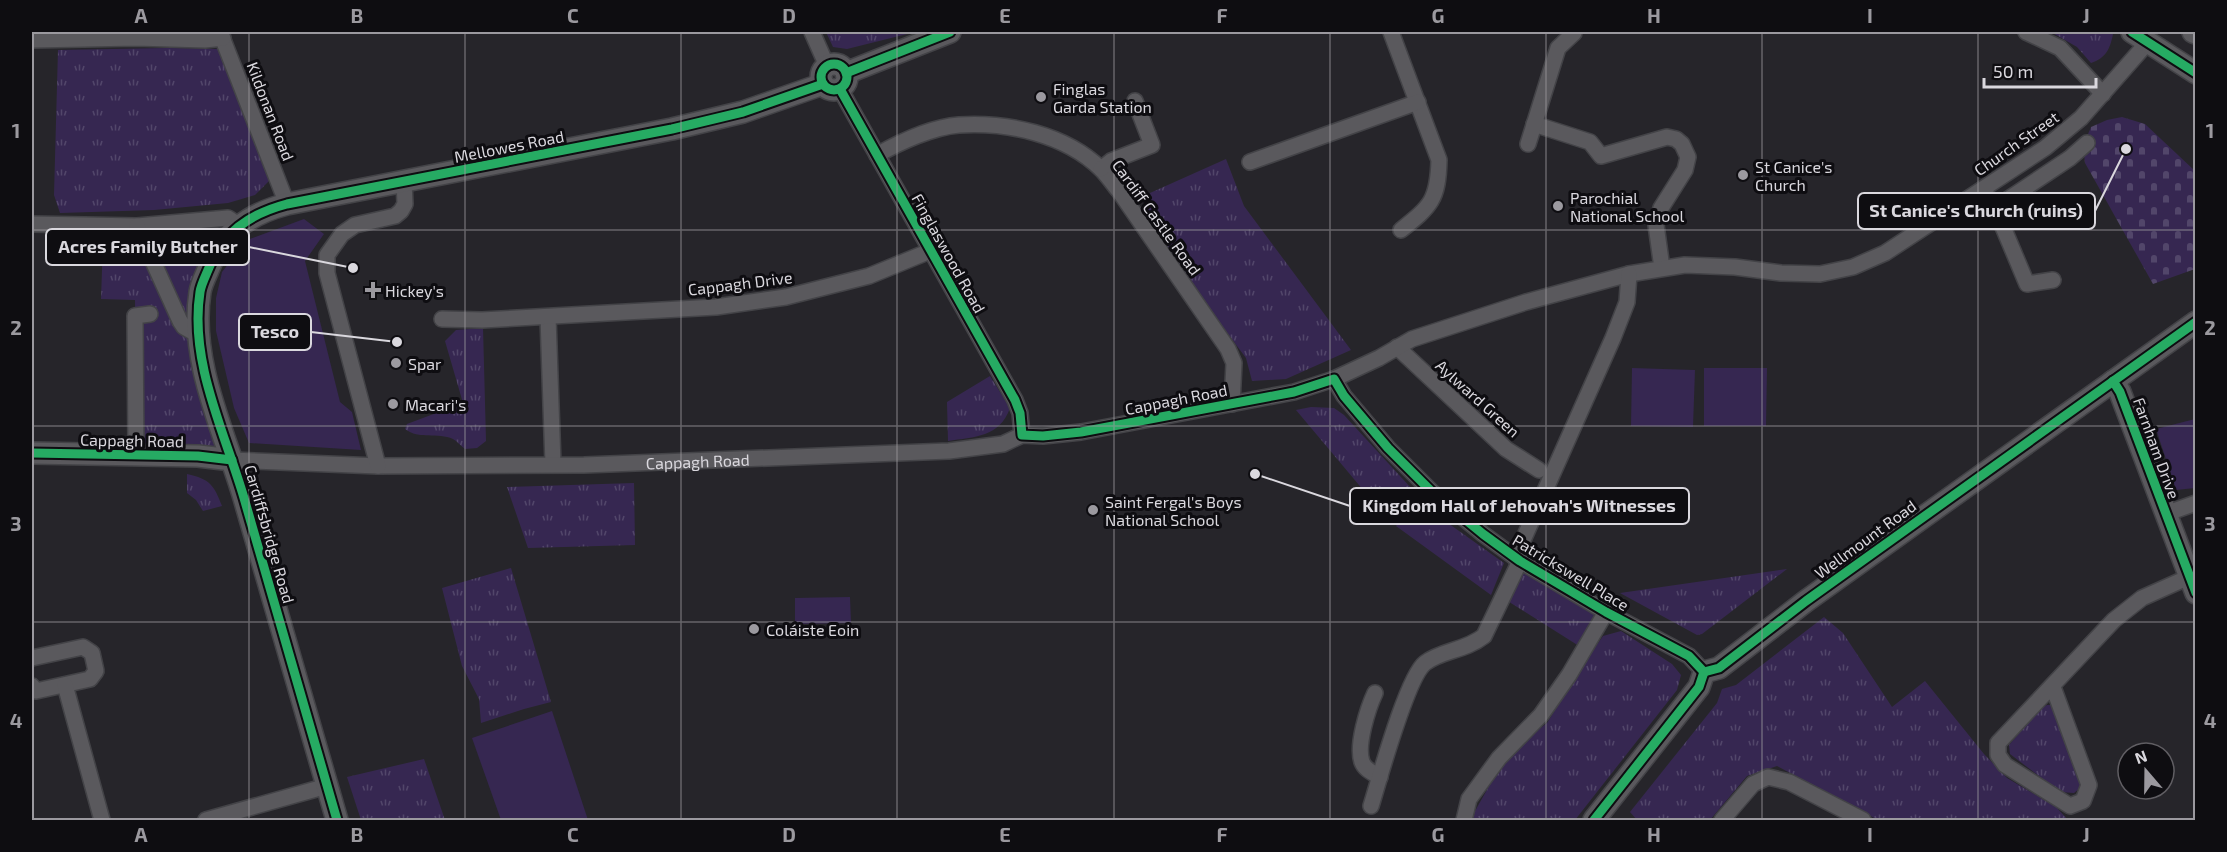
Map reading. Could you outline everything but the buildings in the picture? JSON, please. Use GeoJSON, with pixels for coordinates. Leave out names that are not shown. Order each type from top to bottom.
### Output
{"type":"FeatureCollection","features":[{"type":"Feature","properties":{"kind":"main road","name":"Mellowes Road"},"geometry":{"type":"LineString","coordinates":[[213,256],[230,234],[264,210],[672,129],[743,112],[951,32]]}},
{"type":"Feature","properties":{"kind":"main road"},"geometry":{"type":"LineString","coordinates":[[2140,37],[2196,73]]}},
{"type":"Feature","properties":{"kind":"main road","name":"Cardiffsbridge Road"},"geometry":{"type":"LineString","coordinates":[[213,256],[200,291],[198,335],[207,379],[337,820]]}},
{"type":"Feature","properties":{"kind":"main road","name":"Wellmount Road"},"geometry":{"type":"LineString","coordinates":[[1704,672],[1719,668],[1814,595],[2196,322]]}},
{"type":"Feature","properties":{"kind":"main road","name":"Farnham Drive"},"geometry":{"type":"LineString","coordinates":[[2113,381],[2120,392],[2192,585]]}},
{"type":"Feature","properties":{"kind":"main road","name":"Cappagh Road"},"geometry":{"type":"LineString","coordinates":[[32,453],[198,456],[232,460]]}},
{"type":"Feature","properties":{"kind":"main road"},"geometry":{"type":"LineString","coordinates":[[1600,818],[1699,687],[1704,672]]}},
{"type":"Feature","properties":{"kind":"street","name":"Finglaswood Road"},"geometry":{"type":"LineString","coordinates":[[812,32],[834,78],[1015,399],[1020,413],[1022,435]]}},
{"type":"Feature","properties":{"kind":"street"},"geometry":{"type":"LineString","coordinates":[[1391,32],[1439,160],[1436,195],[1424,212],[1401,230]]}},
{"type":"Feature","properties":{"kind":"street"},"geometry":{"type":"LineString","coordinates":[[2026,32],[2060,48],[2103,94]]}},
{"type":"Feature","properties":{"kind":"street"},"geometry":{"type":"LineString","coordinates":[[1528,144],[1558,48],[1574,33]]}},
{"type":"Feature","properties":{"kind":"street"},"geometry":{"type":"LineString","coordinates":[[32,40],[136,38],[205,40],[222,35]]}},
{"type":"Feature","properties":{"kind":"street","name":"Kildonan Road"},"geometry":{"type":"LineString","coordinates":[[222,35],[287,204]]}},
{"type":"Feature","properties":{"kind":"street","name":"Church Street"},"geometry":{"type":"LineString","coordinates":[[1629,274],[1685,265],[1820,274],[1853,267],[1885,253],[2052,142],[2081,118],[2103,94],[2140,37]]}},
{"type":"Feature","properties":{"kind":"street"},"geometry":{"type":"LineString","coordinates":[[1101,169],[1111,161],[1152,145],[1135,101]]}},
{"type":"Feature","properties":{"kind":"street"},"geometry":{"type":"LineString","coordinates":[[1250,162],[1418,102]]}},
{"type":"Feature","properties":{"kind":"street"},"geometry":{"type":"LineString","coordinates":[[1534,124],[1590,142],[1601,156],[1667,137],[1676,139],[1682,144],[1688,158],[1685,170],[1661,208],[1656,225],[1662,268]]}},
{"type":"Feature","properties":{"kind":"street","name":"Cardiff Castle Road"},"geometry":{"type":"LineString","coordinates":[[877,155],[907,139],[957,125],[998,126],[1040,133],[1075,150],[1101,169],[1119,191],[1228,349],[1234,363],[1232,404]]}},
{"type":"Feature","properties":{"kind":"street"},"geometry":{"type":"LineString","coordinates":[[1995,208],[2070,158],[2086,143]]}},
{"type":"Feature","properties":{"kind":"street"},"geometry":{"type":"LineString","coordinates":[[378,466],[327,273],[327,255],[342,234],[355,225],[395,216],[401,211],[405,204],[404,181]]}},
{"type":"Feature","properties":{"kind":"street"},"geometry":{"type":"LineString","coordinates":[[1983,189],[1995,208],[2027,284],[2053,280]]}},
{"type":"Feature","properties":{"kind":"street"},"geometry":{"type":"LineString","coordinates":[[32,224],[137,226],[228,218],[240,226]]}},
{"type":"Feature","properties":{"kind":"street"},"geometry":{"type":"LineString","coordinates":[[137,226],[180,321],[184,327],[198,335]]}},
{"type":"Feature","properties":{"kind":"street","name":"Cappagh Drive"},"geometry":{"type":"LineString","coordinates":[[442,319],[482,320],[716,307],[786,297],[868,276],[930,251]]}},
{"type":"Feature","properties":{"kind":"street"},"geometry":{"type":"LineString","coordinates":[[1371,806],[1406,699],[1423,664],[1435,657],[1475,644],[1484,636],[1613,338],[1627,302],[1629,274]]}},
{"type":"Feature","properties":{"kind":"street","name":"Cappagh Road"},"geometry":{"type":"LineString","coordinates":[[232,460],[378,466],[553,464],[949,451],[1004,444],[1022,435],[1043,436],[1080,432],[1294,392],[1334,379],[1412,339],[1455,324],[1629,274]]}},
{"type":"Feature","properties":{"kind":"street"},"geometry":{"type":"LineString","coordinates":[[136,455],[135,316],[150,314]]}},
{"type":"Feature","properties":{"kind":"street"},"geometry":{"type":"LineString","coordinates":[[548,316],[553,464]]}},
{"type":"Feature","properties":{"kind":"street","name":"Aylward Green"},"geometry":{"type":"LineString","coordinates":[[1396,348],[1506,449],[1539,470]]}},
{"type":"Feature","properties":{"kind":"street","name":"Patrickswell Place"},"geometry":{"type":"LineString","coordinates":[[1334,379],[1344,396],[1388,448],[1433,493],[1517,560],[1606,612],[1689,656],[1704,672]]}},
{"type":"Feature","properties":{"kind":"street"},"geometry":{"type":"LineString","coordinates":[[2165,514],[2196,503]]}},
{"type":"Feature","properties":{"kind":"street"},"geometry":{"type":"LineString","coordinates":[[2053,687],[2089,785],[2083,801],[2070,806],[2005,765],[1998,755],[1998,742],[2053,687],[2114,620],[2142,598],[2192,585]]}},
{"type":"Feature","properties":{"kind":"street"},"geometry":{"type":"LineString","coordinates":[[1464,820],[1469,799],[1499,758],[1541,716],[1569,675],[1606,612]]}},
{"type":"Feature","properties":{"kind":"street"},"geometry":{"type":"LineString","coordinates":[[32,658],[83,647],[92,653],[96,671],[90,679],[36,691],[32,686]]}},
{"type":"Feature","properties":{"kind":"street"},"geometry":{"type":"LineString","coordinates":[[64,685],[102,820]]}},
{"type":"Feature","properties":{"kind":"street"},"geometry":{"type":"LineString","coordinates":[[1375,693],[1366,714],[1362,761],[1367,770],[1380,777]]}},
{"type":"Feature","properties":{"kind":"street"},"geometry":{"type":"LineString","coordinates":[[1722,820],[1753,784],[1768,777],[1789,782],[1863,820]]}},
{"type":"Feature","properties":{"kind":"street"},"geometry":{"type":"LineString","coordinates":[[206,820],[327,786]]}},
{"type":"Feature","properties":{"kind":"green space"},"geometry":{"type":"Polygon","coordinates":[[[826,32],[915,32],[847,49],[833,47],[826,32]]]}},
{"type":"Feature","properties":{"kind":"green space"},"geometry":{"type":"Polygon","coordinates":[[[2051,32],[2108,32],[2113,34],[2106,52],[2091,63],[2077,47],[2051,32]]]}},
{"type":"Feature","properties":{"kind":"green space"},"geometry":{"type":"Polygon","coordinates":[[[221,49],[270,180],[255,195],[228,203],[154,210],[60,213],[54,195],[58,50],[221,49]]]}},
{"type":"Feature","properties":{"kind":"green space"},"geometry":{"type":"Polygon","coordinates":[[[2122,117],[2145,124],[2195,171],[2195,269],[2153,284],[2085,163],[2083,146],[2091,127],[2122,117]]]}},
{"type":"Feature","properties":{"kind":"green space"},"geometry":{"type":"Polygon","coordinates":[[[1226,159],[1244,206],[1351,350],[1286,379],[1252,381],[1246,358],[1165,250],[1141,197],[1226,159]]]}},
{"type":"Feature","properties":{"kind":"green space"},"geometry":{"type":"Polygon","coordinates":[[[304,219],[324,234],[305,261],[340,402],[352,412],[361,450],[249,443],[234,408],[216,331],[216,298],[222,272],[247,240],[304,219]]]}},
{"type":"Feature","properties":{"kind":"green space"},"geometry":{"type":"Polygon","coordinates":[[[209,227],[214,234],[228,237],[200,290],[230,460],[137,455],[135,300],[101,299],[103,242],[134,242],[154,233],[209,227]]]}},
{"type":"Feature","properties":{"kind":"green space"},"geometry":{"type":"Polygon","coordinates":[[[483,328],[486,441],[477,448],[465,449],[447,437],[416,434],[405,429],[407,424],[463,403],[445,341],[456,330],[483,328]]]}},
{"type":"Feature","properties":{"kind":"green space"},"geometry":{"type":"Polygon","coordinates":[[[1632,368],[1695,370],[1693,427],[1631,426],[1632,368]]]}},
{"type":"Feature","properties":{"kind":"green space"},"geometry":{"type":"Polygon","coordinates":[[[1704,368],[1767,368],[1766,426],[1704,426],[1704,368]]]}},
{"type":"Feature","properties":{"kind":"green space"},"geometry":{"type":"Polygon","coordinates":[[[990,376],[1010,408],[1006,418],[1000,425],[985,434],[948,441],[947,402],[990,376]]]}},
{"type":"Feature","properties":{"kind":"green space"},"geometry":{"type":"Polygon","coordinates":[[[1311,407],[1334,408],[1344,415],[1411,488],[1385,516],[1296,410],[1311,407]]]}},
{"type":"Feature","properties":{"kind":"green space"},"geometry":{"type":"Polygon","coordinates":[[[2195,419],[2195,488],[2176,490],[2156,429],[2195,419]]]}},
{"type":"Feature","properties":{"kind":"green space"},"geometry":{"type":"Polygon","coordinates":[[[187,474],[201,478],[210,484],[222,506],[203,511],[196,500],[187,493],[187,474]]]}},
{"type":"Feature","properties":{"kind":"green space"},"geometry":{"type":"Polygon","coordinates":[[[634,483],[635,545],[528,548],[507,487],[634,483]]]}},
{"type":"Feature","properties":{"kind":"green space"},"geometry":{"type":"Polygon","coordinates":[[[1423,498],[1445,521],[1504,563],[1491,595],[1396,526],[1423,498]]]}},
{"type":"Feature","properties":{"kind":"green space"},"geometry":{"type":"Polygon","coordinates":[[[1520,561],[1606,612],[1579,646],[1506,600],[1520,561]]]}},
{"type":"Feature","properties":{"kind":"green space"},"geometry":{"type":"Polygon","coordinates":[[[511,568],[551,702],[481,723],[479,699],[462,666],[442,588],[511,568]]]}},
{"type":"Feature","properties":{"kind":"green space"},"geometry":{"type":"Polygon","coordinates":[[[1787,569],[1702,634],[1697,635],[1620,593],[1787,569]]]}},
{"type":"Feature","properties":{"kind":"green space"},"geometry":{"type":"Polygon","coordinates":[[[850,597],[851,623],[795,624],[795,598],[850,597]]]}},
{"type":"Feature","properties":{"kind":"green space"},"geometry":{"type":"Polygon","coordinates":[[[1824,617],[1843,633],[1892,707],[1925,681],[1984,754],[2007,778],[2056,807],[2068,820],[1878,820],[1777,766],[1747,776],[1710,820],[1637,820],[1630,812],[1717,703],[1722,689],[1736,685],[1824,617]]]}},
{"type":"Feature","properties":{"kind":"green space"},"geometry":{"type":"Polygon","coordinates":[[[1621,631],[1672,664],[1681,675],[1677,690],[1575,820],[1473,820],[1475,811],[1501,765],[1547,723],[1603,636],[1621,631]]]}},
{"type":"Feature","properties":{"kind":"green space"},"geometry":{"type":"Polygon","coordinates":[[[2047,705],[2054,705],[2080,778],[2080,788],[2074,793],[2060,792],[2010,754],[2009,745],[2040,709],[2047,705]]]}},
{"type":"Feature","properties":{"kind":"green space"},"geometry":{"type":"Polygon","coordinates":[[[552,711],[588,820],[501,820],[472,738],[552,711]]]}},
{"type":"Feature","properties":{"kind":"green space"},"geometry":{"type":"Polygon","coordinates":[[[424,759],[445,820],[361,820],[347,777],[424,759]]]}},
{"type":"Feature","properties":{"kind":"cycle path"},"geometry":{"type":"LineString","coordinates":[[846,73],[950,32]]}},
{"type":"Feature","properties":{"kind":"cycle path"},"geometry":{"type":"LineString","coordinates":[[2132,32],[2196,73]]}},
{"type":"Feature","properties":{"kind":"cycle path"},"geometry":{"type":"LineString","coordinates":[[834,64],[843,68],[847,77],[843,86],[834,90],[825,86],[821,77],[825,68],[834,64]]}},
{"type":"Feature","properties":{"kind":"cycle path"},"geometry":{"type":"LineString","coordinates":[[337,820],[244,498],[204,371],[198,318],[200,292],[221,245],[229,235],[249,220],[287,204],[672,129],[743,112],[823,84]]}},
{"type":"Feature","properties":{"kind":"cycle path"},"geometry":{"type":"LineString","coordinates":[[840,89],[1015,400],[1020,413],[1022,435],[1043,436],[1081,432],[1294,392],[1334,379],[1344,396],[1388,448],[1433,493],[1483,534],[1520,561],[1606,612],[1689,656],[1704,672]]}},
{"type":"Feature","properties":{"kind":"cycle path"},"geometry":{"type":"LineString","coordinates":[[1704,672],[1719,668],[1806,601],[2196,322]]}},
{"type":"Feature","properties":{"kind":"cycle path"},"geometry":{"type":"LineString","coordinates":[[2113,381],[2120,392],[2196,593]]}},
{"type":"Feature","properties":{"kind":"cycle path"},"geometry":{"type":"LineString","coordinates":[[32,453],[198,456],[232,460]]}},
{"type":"Feature","properties":{"kind":"cycle path"},"geometry":{"type":"LineString","coordinates":[[1594,820],[1699,687],[1704,672]]}},
{"type":"Feature","properties":{"kind":"place","name":"Finglas Garda Station"},"geometry":{"type":"Point","coordinates":[1041,97]}},
{"type":"Feature","properties":{"kind":"place","name":"St Canice's Church (ruins)"},"geometry":{"type":"Point","coordinates":[2126,149]}},
{"type":"Feature","properties":{"kind":"place","name":"St Canice's Church"},"geometry":{"type":"Point","coordinates":[1743,175]}},
{"type":"Feature","properties":{"kind":"place","name":"Parochial National School"},"geometry":{"type":"Point","coordinates":[1558,206]}},
{"type":"Feature","properties":{"kind":"place","name":"Acres Family Butcher"},"geometry":{"type":"Point","coordinates":[353,268]}},
{"type":"Feature","properties":{"kind":"place","name":"Hickey's"},"geometry":{"type":"Point","coordinates":[373,290]}},
{"type":"Feature","properties":{"kind":"place","name":"Tesco"},"geometry":{"type":"Point","coordinates":[397,342]}},
{"type":"Feature","properties":{"kind":"place","name":"Spar"},"geometry":{"type":"Point","coordinates":[396,363]}},
{"type":"Feature","properties":{"kind":"place","name":"Macari's"},"geometry":{"type":"Point","coordinates":[393,404]}},
{"type":"Feature","properties":{"kind":"place","name":"Kingdom Hall of Jehovah's Witnesses"},"geometry":{"type":"Point","coordinates":[1255,474]}},
{"type":"Feature","properties":{"kind":"place","name":"Saint Fergal's Boys National School"},"geometry":{"type":"Point","coordinates":[1093,510]}},
{"type":"Feature","properties":{"kind":"place","name":"Coláiste Eoin"},"geometry":{"type":"Point","coordinates":[754,629]}}]}
